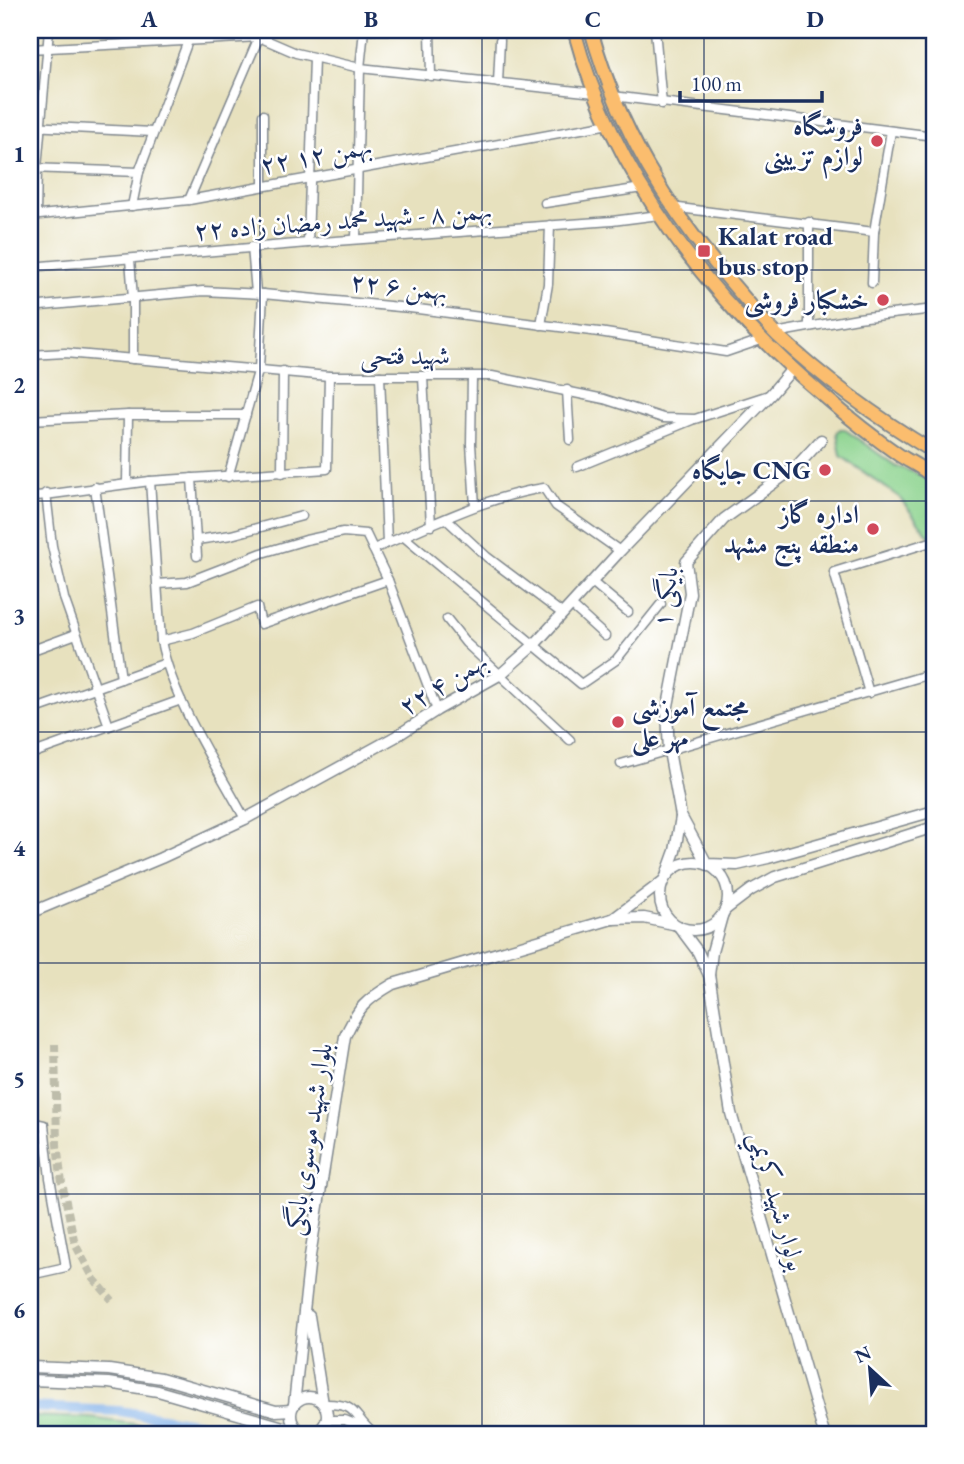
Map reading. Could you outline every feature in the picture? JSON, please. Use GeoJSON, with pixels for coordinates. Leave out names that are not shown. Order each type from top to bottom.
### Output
{"type":"FeatureCollection","features":[{"type":"Feature","properties":{"kind":"main road"},"geometry":{"type":"LineString","coordinates":[[574,30],[582,59],[609,124],[642,188],[691,261],[761,340],[792,369],[900,456],[933,475]]}},
{"type":"Feature","properties":{"kind":"main road"},"geometry":{"type":"LineString","coordinates":[[591,30],[613,96],[639,150],[671,207],[704,251],[775,333],[856,399],[934,452]]}},
{"type":"Feature","properties":{"kind":"street"},"geometry":{"type":"LineString","coordinates":[[33,216],[33,168],[41,127],[49,30]]}},
{"type":"Feature","properties":{"kind":"street"},"geometry":{"type":"LineString","coordinates":[[132,206],[139,172],[153,132],[194,30]]}},
{"type":"Feature","properties":{"kind":"street"},"geometry":{"type":"LineString","coordinates":[[356,239],[360,68],[364,30],[430,30],[431,76]]}},
{"type":"Feature","properties":{"kind":"street"},"geometry":{"type":"LineString","coordinates":[[655,30],[662,104]]}},
{"type":"Feature","properties":{"kind":"street"},"geometry":{"type":"LineString","coordinates":[[906,30],[928,32],[934,55]]}},
{"type":"Feature","properties":{"kind":"street"},"geometry":{"type":"LineString","coordinates":[[30,49],[259,37],[296,54],[360,68],[595,93]]}},
{"type":"Feature","properties":{"kind":"street"},"geometry":{"type":"LineString","coordinates":[[188,200],[259,37]]}},
{"type":"Feature","properties":{"kind":"street"},"geometry":{"type":"LineString","coordinates":[[498,83],[500,40]]}},
{"type":"Feature","properties":{"kind":"street"},"geometry":{"type":"LineString","coordinates":[[308,243],[314,58]]}},
{"type":"Feature","properties":{"kind":"street"},"geometry":{"type":"LineString","coordinates":[[613,96],[934,136]]}},
{"type":"Feature","properties":{"kind":"street"},"geometry":{"type":"LineString","coordinates":[[263,114],[263,186]]}},
{"type":"Feature","properties":{"kind":"street","name":"۲۲ بهمن ۱۲"},"geometry":{"type":"LineString","coordinates":[[33,216],[188,200],[609,124]]}},
{"type":"Feature","properties":{"kind":"street"},"geometry":{"type":"LineString","coordinates":[[30,126],[153,132]]}},
{"type":"Feature","properties":{"kind":"street"},"geometry":{"type":"LineString","coordinates":[[872,283],[874,232],[891,131]]}},
{"type":"Feature","properties":{"kind":"street"},"geometry":{"type":"LineString","coordinates":[[33,168],[139,172]]}},
{"type":"Feature","properties":{"kind":"street"},"geometry":{"type":"LineString","coordinates":[[545,204],[642,188]]}},
{"type":"Feature","properties":{"kind":"street"},"geometry":{"type":"LineString","coordinates":[[671,207],[874,232]]}},
{"type":"Feature","properties":{"kind":"street","name":"۲۲ بهمن ۸ - شهید محمد رمضان زاده"},"geometry":{"type":"LineString","coordinates":[[30,267],[252,247],[612,221],[659,215]]}},
{"type":"Feature","properties":{"kind":"street"},"geometry":{"type":"LineString","coordinates":[[809,222],[809,326]]}},
{"type":"Feature","properties":{"kind":"street"},"geometry":{"type":"LineString","coordinates":[[541,324],[548,284],[550,225]]}},
{"type":"Feature","properties":{"kind":"street"},"geometry":{"type":"LineString","coordinates":[[228,477],[259,368],[259,294],[252,247]]}},
{"type":"Feature","properties":{"kind":"street"},"geometry":{"type":"LineString","coordinates":[[130,259],[133,359]]}},
{"type":"Feature","properties":{"kind":"street","name":"۲۲ بهمن ۶"},"geometry":{"type":"LineString","coordinates":[[30,307],[203,291],[410,308],[541,324],[726,352],[761,340]]}},
{"type":"Feature","properties":{"kind":"street"},"geometry":{"type":"LineString","coordinates":[[775,333],[934,309]]}},
{"type":"Feature","properties":{"kind":"street","name":"شهید فتحی"},"geometry":{"type":"LineString","coordinates":[[30,355],[65,353],[330,376],[492,376],[567,390],[663,418],[695,419],[771,394]]}},
{"type":"Feature","properties":{"kind":"street","name":"۲۲ بهمن ۴"},"geometry":{"type":"LineString","coordinates":[[30,914],[245,819],[395,737],[501,674],[535,644],[792,369]]}},
{"type":"Feature","properties":{"kind":"street"},"geometry":{"type":"LineString","coordinates":[[282,473],[283,371]]}},
{"type":"Feature","properties":{"kind":"street"},"geometry":{"type":"LineString","coordinates":[[30,497],[149,481],[327,469],[330,376]]}},
{"type":"Feature","properties":{"kind":"street"},"geometry":{"type":"LineString","coordinates":[[380,376],[387,543]]}},
{"type":"Feature","properties":{"kind":"street"},"geometry":{"type":"LineString","coordinates":[[472,376],[471,444],[475,506]]}},
{"type":"Feature","properties":{"kind":"street"},"geometry":{"type":"LineString","coordinates":[[423,377],[431,526]]}},
{"type":"Feature","properties":{"kind":"street"},"geometry":{"type":"LineString","coordinates":[[567,390],[570,440]]}},
{"type":"Feature","properties":{"kind":"street"},"geometry":{"type":"LineString","coordinates":[[30,420],[128,415],[246,415]]}},
{"type":"Feature","properties":{"kind":"street"},"geometry":{"type":"LineString","coordinates":[[127,484],[128,415]]}},
{"type":"Feature","properties":{"kind":"street"},"geometry":{"type":"LineString","coordinates":[[577,467],[695,419]]}},
{"type":"Feature","properties":{"kind":"street","name":"بایگی ۱"},"geometry":{"type":"LineString","coordinates":[[681,816],[669,751],[667,711],[690,593],[687,562],[724,519],[796,467],[821,440]]}},
{"type":"Feature","properties":{"kind":"street"},"geometry":{"type":"LineString","coordinates":[[192,478],[197,556]]}},
{"type":"Feature","properties":{"kind":"street"},"geometry":{"type":"LineString","coordinates":[[149,481],[166,663],[181,700],[245,819]]}},
{"type":"Feature","properties":{"kind":"street"},"geometry":{"type":"LineString","coordinates":[[95,487],[121,679]]}},
{"type":"Feature","properties":{"kind":"street"},"geometry":{"type":"LineString","coordinates":[[373,549],[514,492],[544,488],[556,506],[620,551]]}},
{"type":"Feature","properties":{"kind":"street"},"geometry":{"type":"LineString","coordinates":[[46,493],[52,546],[64,598],[109,726]]}},
{"type":"Feature","properties":{"kind":"street"},"geometry":{"type":"LineString","coordinates":[[197,540],[231,535],[302,516]]}},
{"type":"Feature","properties":{"kind":"street"},"geometry":{"type":"LineString","coordinates":[[446,519],[487,557],[563,614]]}},
{"type":"Feature","properties":{"kind":"street"},"geometry":{"type":"LineString","coordinates":[[159,584],[187,582],[262,553],[342,533],[366,534],[387,580],[437,710]]}},
{"type":"Feature","properties":{"kind":"street"},"geometry":{"type":"LineString","coordinates":[[404,537],[581,684],[616,660],[661,604]]}},
{"type":"Feature","properties":{"kind":"street"},"geometry":{"type":"LineString","coordinates":[[869,693],[834,572],[934,541]]}},
{"type":"Feature","properties":{"kind":"street"},"geometry":{"type":"LineString","coordinates":[[162,640],[193,632],[257,607],[261,624],[387,580]]}},
{"type":"Feature","properties":{"kind":"street"},"geometry":{"type":"LineString","coordinates":[[592,582],[628,612]]}},
{"type":"Feature","properties":{"kind":"street"},"geometry":{"type":"LineString","coordinates":[[571,605],[605,636]]}},
{"type":"Feature","properties":{"kind":"street"},"geometry":{"type":"LineString","coordinates":[[447,619],[466,643],[570,740]]}},
{"type":"Feature","properties":{"kind":"street"},"geometry":{"type":"LineString","coordinates":[[30,651],[76,635]]}},
{"type":"Feature","properties":{"kind":"street"},"geometry":{"type":"LineString","coordinates":[[30,711],[166,663]]}},
{"type":"Feature","properties":{"kind":"street"},"geometry":{"type":"LineString","coordinates":[[621,764],[934,673]]}},
{"type":"Feature","properties":{"kind":"street"},"geometry":{"type":"LineString","coordinates":[[31,754],[181,700]]}},
{"type":"Feature","properties":{"kind":"street"},"geometry":{"type":"LineString","coordinates":[[664,879],[677,865],[685,862],[737,864],[768,858],[934,811]]}},
{"type":"Feature","properties":{"kind":"street"},"geometry":{"type":"LineString","coordinates":[[681,816],[708,864],[724,879],[728,894],[724,912]]}},
{"type":"Feature","properties":{"kind":"street"},"geometry":{"type":"LineString","coordinates":[[681,816],[675,851],[659,897],[660,905],[668,918],[688,930],[703,929],[751,890],[775,877],[934,827]]}},
{"type":"Feature","properties":{"kind":"street","name":"بلوار شهید موسوی بایگی"},"geometry":{"type":"LineString","coordinates":[[612,919],[664,879]]}},
{"type":"Feature","properties":{"kind":"street","name":"بولوار شهيد كريمي"},"geometry":{"type":"LineString","coordinates":[[709,975],[712,952],[724,912]]}},
{"type":"Feature","properties":{"kind":"street","name":"بلوار شهید موسوی بایگی"},"geometry":{"type":"LineString","coordinates":[[292,1408],[310,1256],[345,1036],[358,1010],[370,998],[393,984],[612,919],[644,918],[677,925]]}},
{"type":"Feature","properties":{"kind":"street","name":"بولوار شهيد كريمي"},"geometry":{"type":"LineString","coordinates":[[677,925],[698,952],[709,975],[732,1113],[824,1434]]}},
{"type":"Feature","properties":{"kind":"street"},"geometry":{"type":"LineString","coordinates":[[30,1122],[44,1125],[50,1178],[66,1267],[30,1275]]}},
{"type":"Feature","properties":{"kind":"street","name":"بلوار شهید موسوی بایگی"},"geometry":{"type":"LineString","coordinates":[[306,1298],[323,1404]]}},
{"type":"Feature","properties":{"kind":"street"},"geometry":{"type":"LineString","coordinates":[[30,1367],[109,1370],[161,1378],[276,1411],[292,1408]]}},
{"type":"Feature","properties":{"kind":"street"},"geometry":{"type":"LineString","coordinates":[[30,1380],[109,1383],[158,1391],[304,1433],[320,1429],[326,1420],[326,1409],[314,1398],[297,1401],[292,1408],[292,1422],[304,1433]]}},
{"type":"Feature","properties":{"kind":"street"},"geometry":{"type":"LineString","coordinates":[[323,1404],[342,1404],[355,1412],[371,1432]]}},
{"type":"Feature","properties":{"kind":"street"},"geometry":{"type":"LineString","coordinates":[[326,1420],[345,1420],[371,1432]]}},
{"type":"Feature","properties":{"kind":"green space"},"geometry":{"type":"Polygon","coordinates":[[[844,429],[896,466],[927,477],[934,486],[934,533],[929,536],[899,497],[841,456],[837,433],[844,429]]]}},
{"type":"Feature","properties":{"kind":"green space"},"geometry":{"type":"Polygon","coordinates":[[[30,1416],[90,1418],[210,1434],[30,1434],[30,1416]]]}},
{"type":"Feature","properties":{"kind":"waterway"},"geometry":{"type":"LineString","coordinates":[[30,1407],[119,1411],[238,1430],[247,1434]]}},
{"type":"Feature","properties":{"kind":"tunnel"},"geometry":{"type":"LineString","coordinates":[[55,1044],[57,1145],[75,1244],[94,1279],[112,1300]]}},
{"type":"Feature","properties":{"kind":"place","name":"فروشگاه لوازم تزیینی"},"geometry":{"type":"Point","coordinates":[877,141]}},
{"type":"Feature","properties":{"kind":"place","name":"Kalat road bus stop"},"geometry":{"type":"Point","coordinates":[704,251]}},
{"type":"Feature","properties":{"kind":"place","name":"خشکبار فروشی"},"geometry":{"type":"Point","coordinates":[883,300]}},
{"type":"Feature","properties":{"kind":"place","name":"جایگاه CNG"},"geometry":{"type":"Point","coordinates":[825,470]}},
{"type":"Feature","properties":{"kind":"place","name":"اداره گاز منطقه پنج مشهد"},"geometry":{"type":"Point","coordinates":[873,529]}},
{"type":"Feature","properties":{"kind":"place","name":"مجتمع آموزشی مهر علی"},"geometry":{"type":"Point","coordinates":[618,722]}}]}
